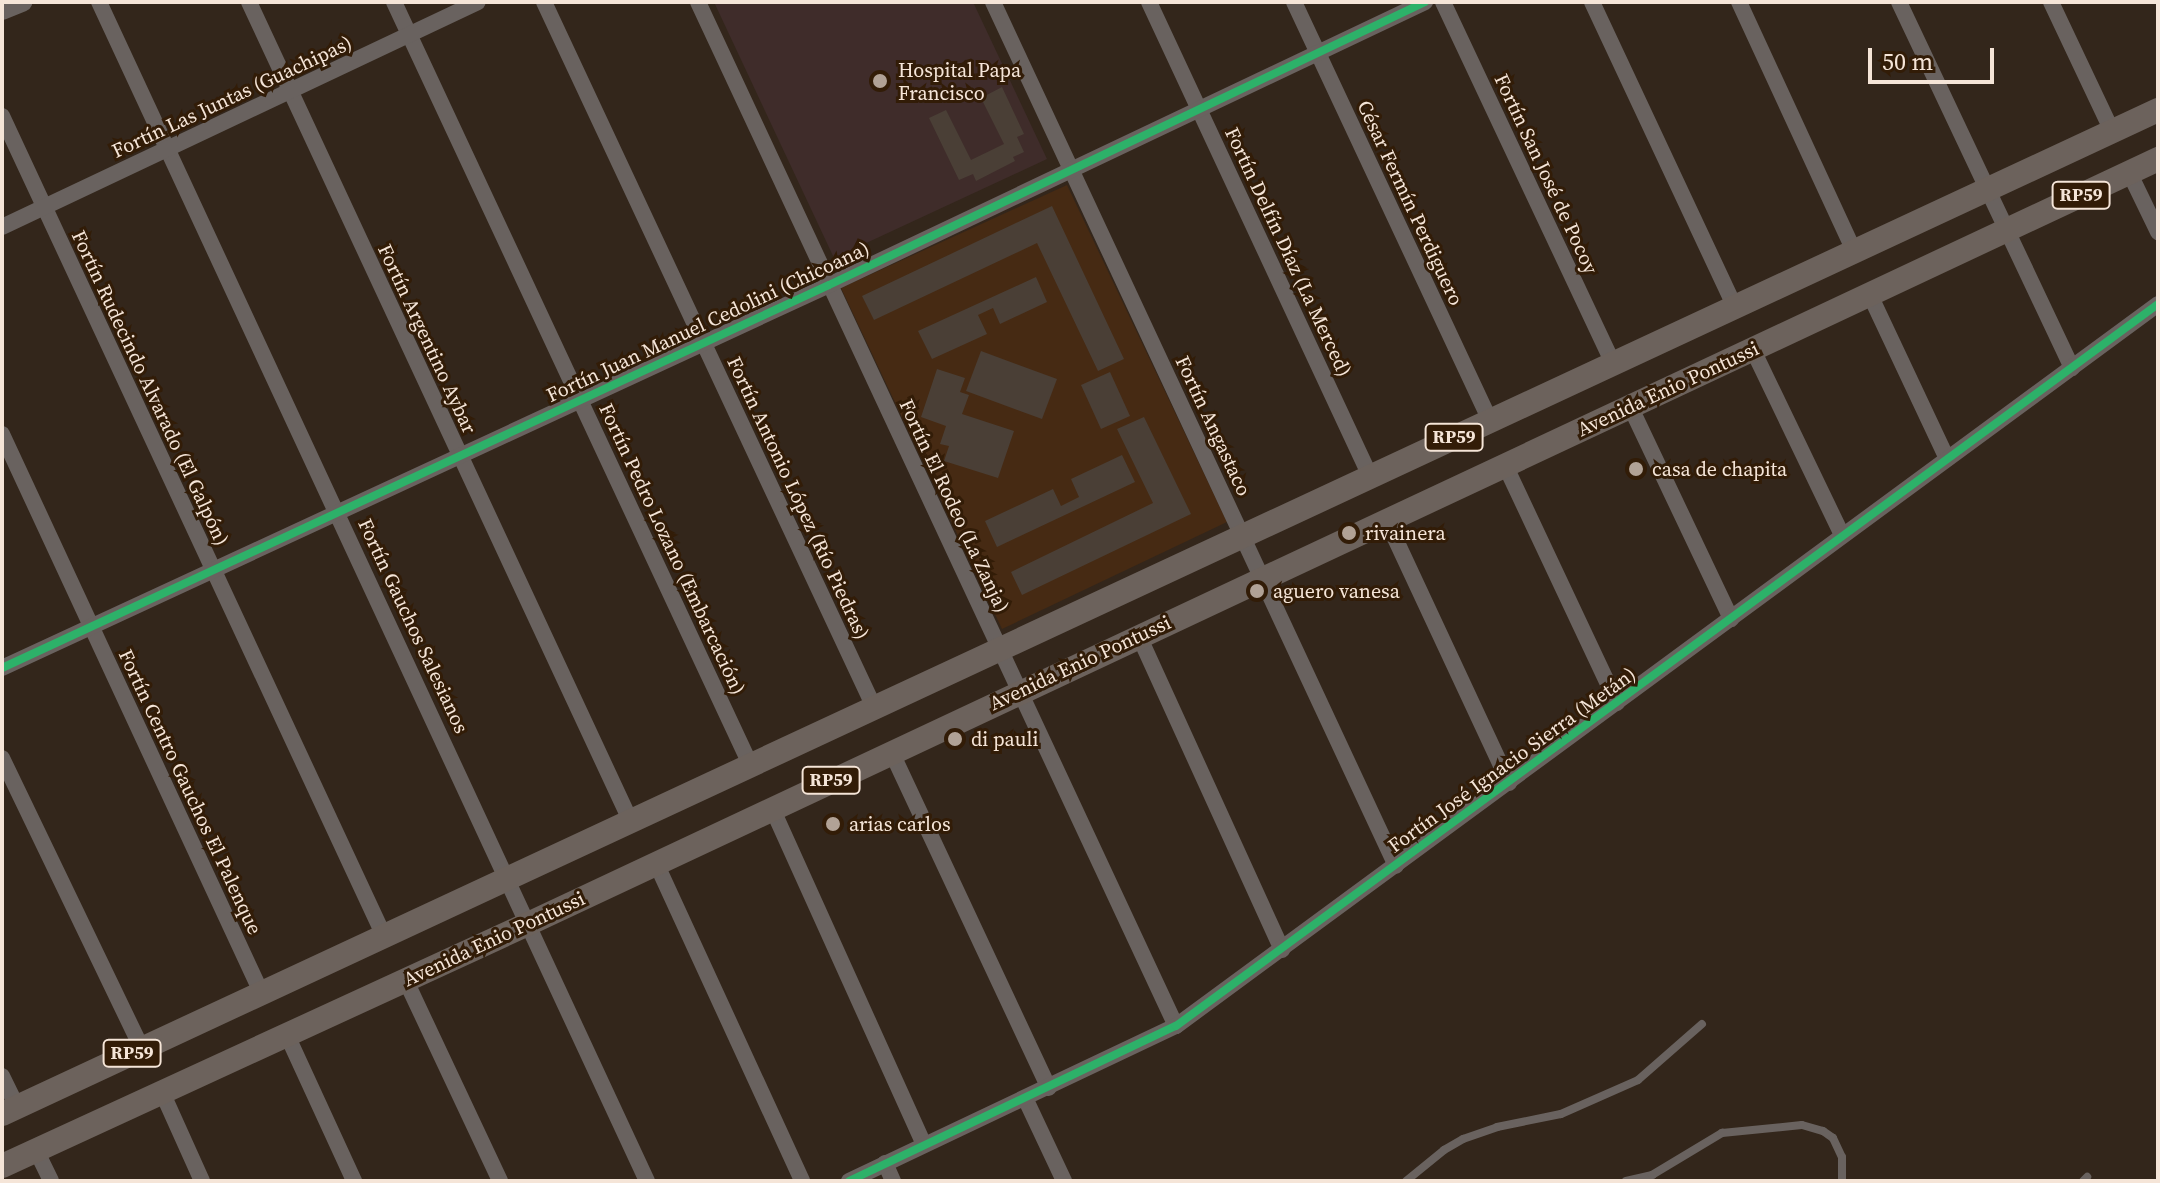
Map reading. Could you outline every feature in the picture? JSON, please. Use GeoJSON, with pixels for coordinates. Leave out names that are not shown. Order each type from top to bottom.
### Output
{"type":"FeatureCollection","features":[{"type":"Feature","properties":{"kind":"main road","name":"RP59"},"geometry":{"type":"LineString","coordinates":[[9,1111],[2158,110]]}},
{"type":"Feature","properties":{"kind":"main road","name":"Avenida Enio Pontussi"},"geometry":{"type":"LineString","coordinates":[[2,1166],[406,981],[2158,159]]}},
{"type":"Feature","properties":{"kind":"street"},"geometry":{"type":"LineString","coordinates":[[2,10],[22,2]]}},
{"type":"Feature","properties":{"kind":"street","name":"Fortín Gauchos Salesianos"},"geometry":{"type":"LineString","coordinates":[[99,2],[647,1181]]}},
{"type":"Feature","properties":{"kind":"street","name":"Fortín Argentino Aybar"},"geometry":{"type":"LineString","coordinates":[[249,2],[631,822]]}},
{"type":"Feature","properties":{"kind":"street","name":"Fortín Pedro Lozano (Embarcación)"},"geometry":{"type":"LineString","coordinates":[[394,2],[750,764]]}},
{"type":"Feature","properties":{"kind":"street","name":"Fortín Las Juntas (Guachipas)"},"geometry":{"type":"LineString","coordinates":[[2,227],[478,2]]}},
{"type":"Feature","properties":{"kind":"street","name":"Fortín Antonio López (Río Piedras)"},"geometry":{"type":"LineString","coordinates":[[544,2],[874,707]]}},
{"type":"Feature","properties":{"kind":"street","name":"Fortín El Rodeo (La Zanja)"},"geometry":{"type":"LineString","coordinates":[[698,2],[1176,1026]]}},
{"type":"Feature","properties":{"kind":"street","name":"Fortín Angastaco"},"geometry":{"type":"LineString","coordinates":[[993,2],[1396,866]]}},
{"type":"Feature","properties":{"kind":"street","name":"Fortín Delfín Díaz (La Merced)"},"geometry":{"type":"LineString","coordinates":[[1149,2],[1370,476]]}},
{"type":"Feature","properties":{"kind":"street","name":"César Fermín Perdiguero"},"geometry":{"type":"LineString","coordinates":[[1294,2],[1490,421]]}},
{"type":"Feature","properties":{"kind":"street","name":"Fortín Juan Manuel Cedolini (Chicoana)"},"geometry":{"type":"LineString","coordinates":[[2,668],[829,285],[1425,2]]}},
{"type":"Feature","properties":{"kind":"street","name":"Fortín San José de Pocoy"},"geometry":{"type":"LineString","coordinates":[[1443,2],[1613,363]]}},
{"type":"Feature","properties":{"kind":"street"},"geometry":{"type":"LineString","coordinates":[[1592,2],[1735,307]]}},
{"type":"Feature","properties":{"kind":"street"},"geometry":{"type":"LineString","coordinates":[[1739,2],[1854,251]]}},
{"type":"Feature","properties":{"kind":"street"},"geometry":{"type":"LineString","coordinates":[[1899,2],[2005,232],[2072,368]]}},
{"type":"Feature","properties":{"kind":"street"},"geometry":{"type":"LineString","coordinates":[[2051,2],[2112,131]]}},
{"type":"Feature","properties":{"kind":"street","name":"Fortín Rudecindo Alvarado (El Galpón)"},"geometry":{"type":"LineString","coordinates":[[2,116],[384,936]]}},
{"type":"Feature","properties":{"kind":"street"},"geometry":{"type":"LineString","coordinates":[[2129,172],[2158,232]]}},
{"type":"Feature","properties":{"kind":"street"},"geometry":{"type":"LineString","coordinates":[[1870,295],[1947,459]]}},
{"type":"Feature","properties":{"kind":"street","name":"Fortín José Ignacio Sierra (Metán)"},"geometry":{"type":"LineString","coordinates":[[849,1181],[1176,1026],[2158,304]]}},
{"type":"Feature","properties":{"kind":"street"},"geometry":{"type":"LineString","coordinates":[[1753,350],[1842,535]]}},
{"type":"Feature","properties":{"kind":"street"},"geometry":{"type":"LineString","coordinates":[[1630,406],[1731,619]]}},
{"type":"Feature","properties":{"kind":"street","name":"Fortín Centro Gauchos El Palenque"},"geometry":{"type":"LineString","coordinates":[[2,434],[262,994]]}},
{"type":"Feature","properties":{"kind":"street"},"geometry":{"type":"LineString","coordinates":[[1505,465],[1617,703]]}},
{"type":"Feature","properties":{"kind":"street"},"geometry":{"type":"LineString","coordinates":[[1387,521],[1509,783]]}},
{"type":"Feature","properties":{"kind":"street"},"geometry":{"type":"LineString","coordinates":[[1139,636],[1282,950]]}},
{"type":"Feature","properties":{"kind":"street"},"geometry":{"type":"LineString","coordinates":[[891,751],[1049,1088]]}},
{"type":"Feature","properties":{"kind":"street"},"geometry":{"type":"LineString","coordinates":[[2,758],[142,1049]]}},
{"type":"Feature","properties":{"kind":"street"},"geometry":{"type":"LineString","coordinates":[[772,808],[924,1144]]}},
{"type":"Feature","properties":{"kind":"street"},"geometry":{"type":"LineString","coordinates":[[656,863],[802,1181]]}},
{"type":"Feature","properties":{"kind":"street"},"geometry":{"type":"LineString","coordinates":[[406,981],[500,1181]]}},
{"type":"Feature","properties":{"kind":"street"},"geometry":{"type":"LineString","coordinates":[[287,1035],[354,1181]]}},
{"type":"Feature","properties":{"kind":"street"},"geometry":{"type":"LineString","coordinates":[[2,1076],[9,1111]]}},
{"type":"Feature","properties":{"kind":"street"},"geometry":{"type":"LineString","coordinates":[[162,1092],[202,1181]]}},
{"type":"Feature","properties":{"kind":"street"},"geometry":{"type":"LineString","coordinates":[[1025,1098],[1064,1181]]}},
{"type":"Feature","properties":{"kind":"street"},"geometry":{"type":"LineString","coordinates":[[36,1150],[51,1181]]}},
{"type":"Feature","properties":{"kind":"street"},"geometry":{"type":"LineString","coordinates":[[885,1163],[893,1181]]}},
{"type":"Feature","properties":{"kind":"lane"},"geometry":{"type":"LineString","coordinates":[[1406,1181],[1434,1157],[1463,1139],[1497,1127],[1561,1114],[1638,1080],[1702,1024]]}},
{"type":"Feature","properties":{"kind":"lane"},"geometry":{"type":"LineString","coordinates":[[1626,1181],[1652,1175],[1722,1133],[1802,1125],[1823,1131],[1833,1138],[1842,1157],[1842,1181]]}},
{"type":"Feature","properties":{"kind":"shaded area","name":"Hospital Papa Francisco"},"geometry":{"type":"Polygon","coordinates":[[[714,2],[973,2],[1047,159],[834,258],[714,2]]]}},
{"type":"Feature","properties":{"kind":"shaded area"},"geometry":{"type":"Polygon","coordinates":[[[1067,185],[1227,522],[1002,629],[841,288],[1067,185]]]}},
{"type":"Feature","properties":{"kind":"building"},"geometry":{"type":"Polygon","coordinates":[[[1002,87],[1024,134],[1017,137],[1024,152],[1013,157],[1015,161],[976,181],[973,174],[959,180],[929,118],[946,110],[971,160],[1004,144],[981,98],[1002,87]]]}},
{"type":"Feature","properties":{"kind":"building"},"geometry":{"type":"Polygon","coordinates":[[[1052,206],[1124,359],[1098,371],[1037,243],[874,320],[862,296],[1052,206]]]}},
{"type":"Feature","properties":{"kind":"building"},"geometry":{"type":"Polygon","coordinates":[[[1036,277],[1047,302],[1000,324],[993,308],[978,315],[987,334],[932,359],[918,331],[1036,277]]]}},
{"type":"Feature","properties":{"kind":"building"},"geometry":{"type":"Polygon","coordinates":[[[981,351],[1057,379],[1042,419],[966,391],[981,351]]]}},
{"type":"Feature","properties":{"kind":"building"},"geometry":{"type":"Polygon","coordinates":[[[937,369],[965,378],[960,392],[969,395],[962,414],[1014,431],[998,478],[944,461],[949,446],[940,444],[946,426],[921,417],[937,369]]]}},
{"type":"Feature","properties":{"kind":"building"},"geometry":{"type":"Polygon","coordinates":[[[1110,372],[1130,416],[1101,429],[1081,385],[1110,372]]]}},
{"type":"Feature","properties":{"kind":"building"},"geometry":{"type":"Polygon","coordinates":[[[1144,417],[1191,514],[1022,595],[1011,572],[1153,503],[1117,429],[1144,417]]]}},
{"type":"Feature","properties":{"kind":"building"},"geometry":{"type":"Polygon","coordinates":[[[1122,455],[1135,482],[997,547],[985,521],[1053,489],[1061,506],[1079,497],[1071,479],[1122,455]]]}},
{"type":"Feature","properties":{"kind":"cycle path"},"geometry":{"type":"LineString","coordinates":[[2,668],[829,285],[1425,2]]}},
{"type":"Feature","properties":{"kind":"cycle path"},"geometry":{"type":"LineString","coordinates":[[849,1181],[1176,1026],[2158,304]]}},
{"type":"Feature","properties":{"kind":"place","name":"Hospital Papa Francisco"},"geometry":{"type":"Point","coordinates":[880,81]}},
{"type":"Feature","properties":{"kind":"place","name":"casa de chapita"},"geometry":{"type":"Point","coordinates":[1636,469]}},
{"type":"Feature","properties":{"kind":"place","name":"rivainera"},"geometry":{"type":"Point","coordinates":[1349,533]}},
{"type":"Feature","properties":{"kind":"place","name":"aguero vanesa"},"geometry":{"type":"Point","coordinates":[1257,591]}},
{"type":"Feature","properties":{"kind":"place","name":"di pauli"},"geometry":{"type":"Point","coordinates":[955,739]}},
{"type":"Feature","properties":{"kind":"place","name":"arias carlos"},"geometry":{"type":"Point","coordinates":[833,824]}}]}
